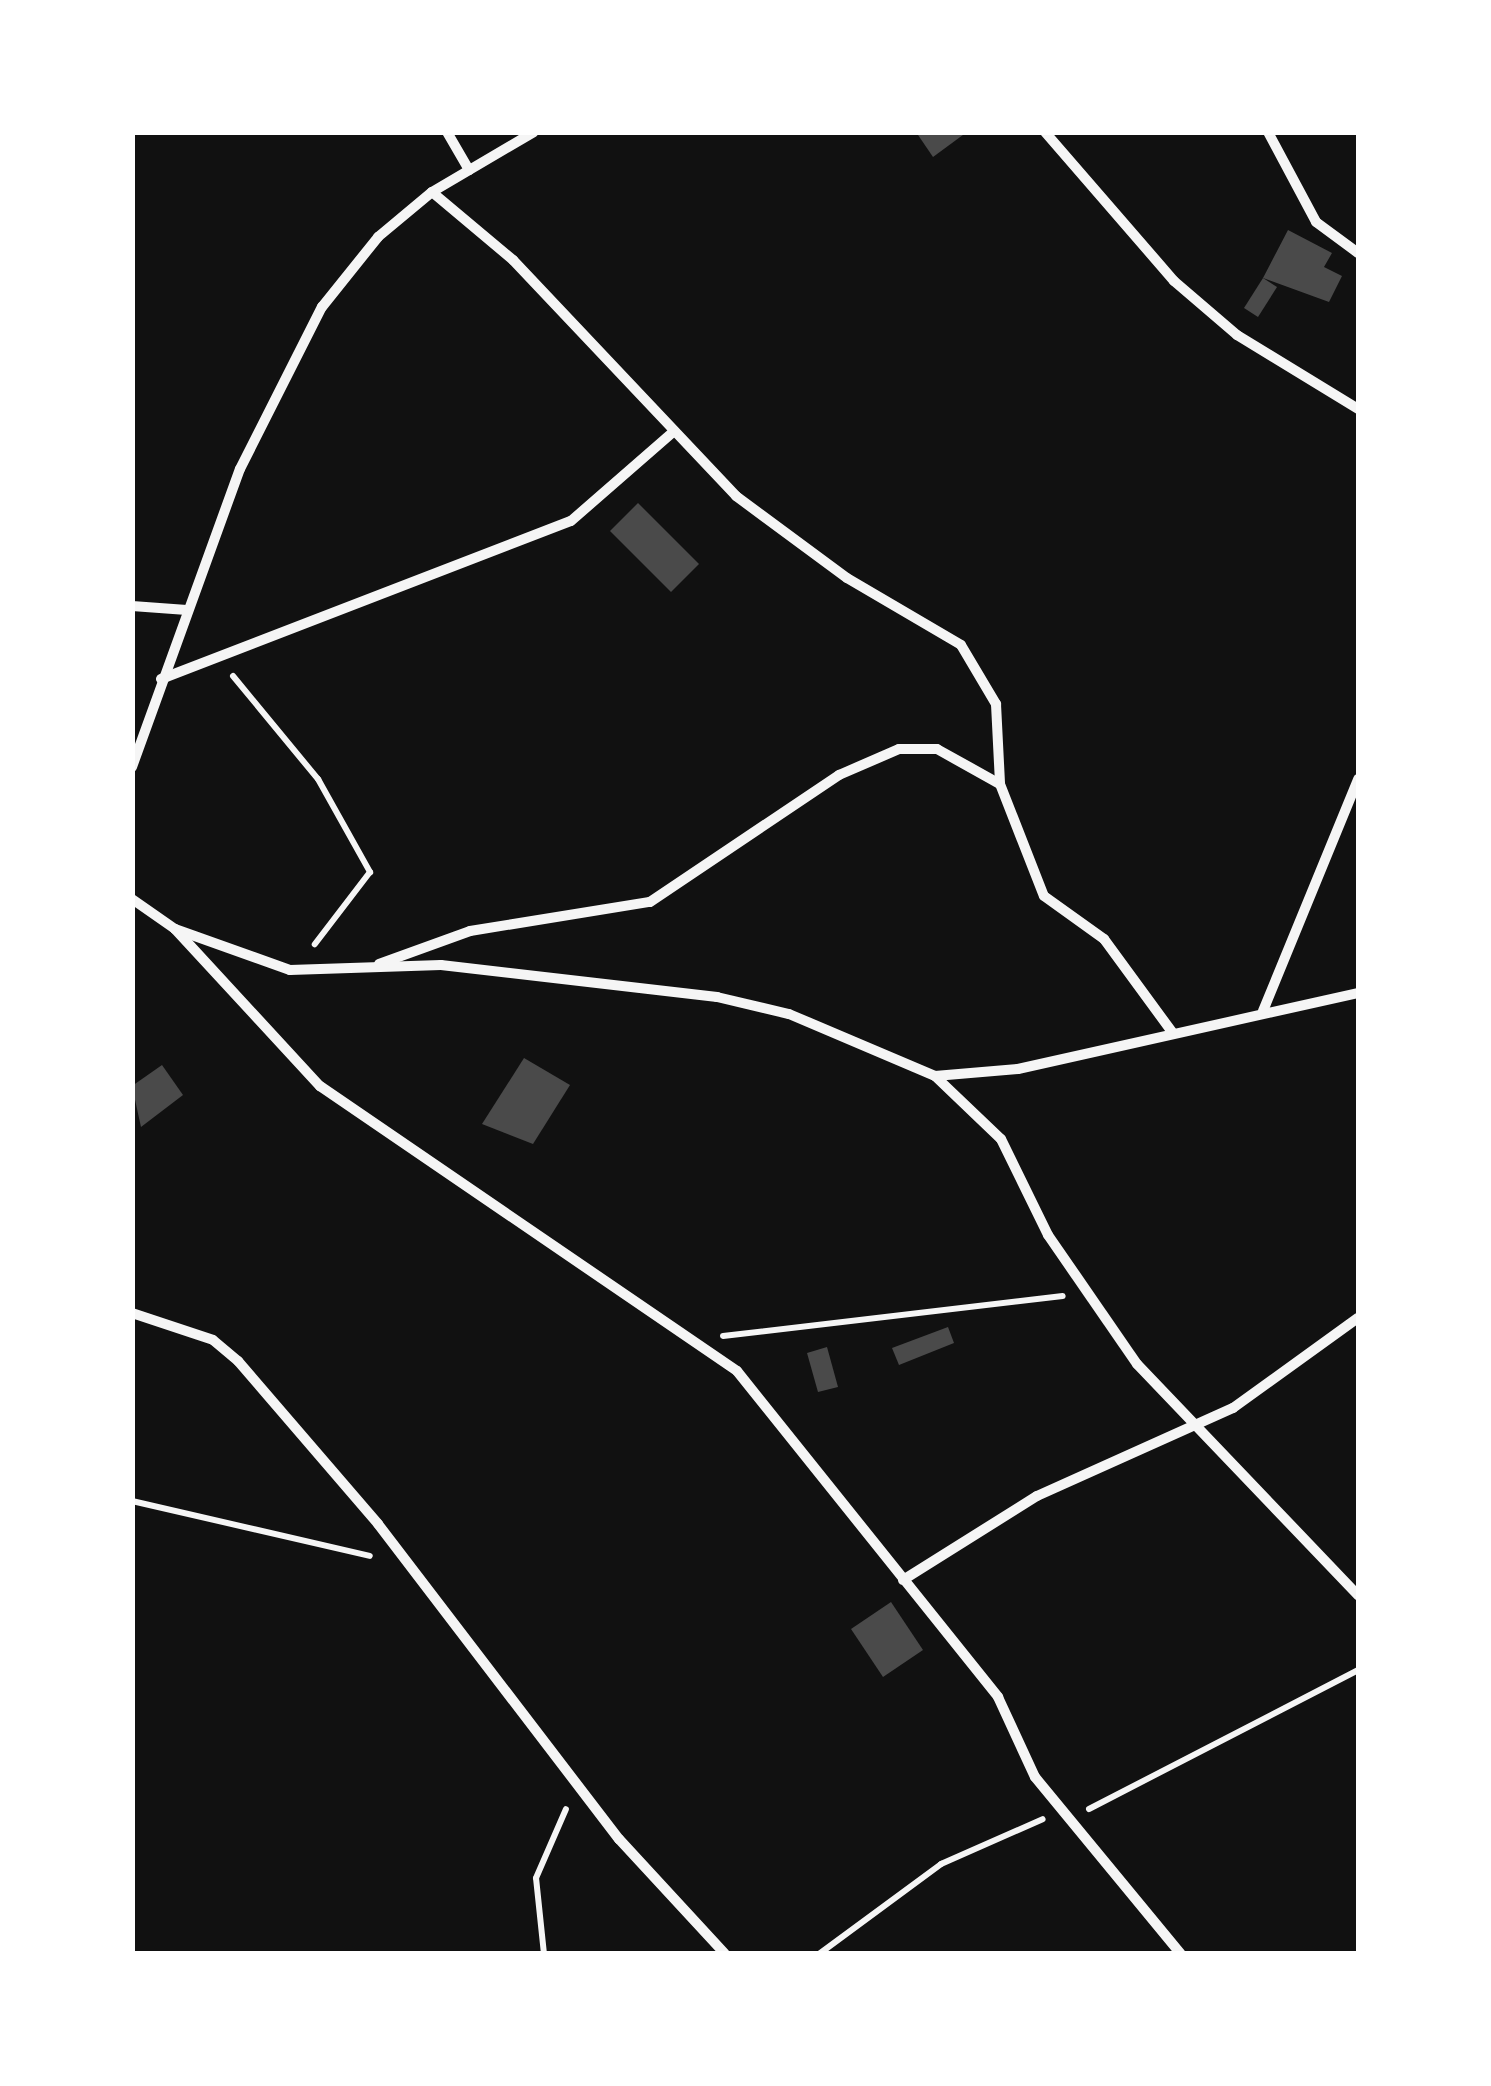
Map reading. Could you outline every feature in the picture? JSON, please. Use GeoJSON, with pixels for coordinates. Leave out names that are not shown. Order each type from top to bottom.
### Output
{"type":"FeatureCollection","features":[{"type":"Feature","properties":{"kind":"street"},"geometry":{"type":"LineString","coordinates":[[447,132],[470,170]]}},
{"type":"Feature","properties":{"kind":"street"},"geometry":{"type":"LineString","coordinates":[[132,767],[240,469],[322,306],[378,237],[432,192],[534,132]]}},
{"type":"Feature","properties":{"kind":"street"},"geometry":{"type":"LineString","coordinates":[[1046,132],[1174,281],[1237,334],[1358,409]]}},
{"type":"Feature","properties":{"kind":"street"},"geometry":{"type":"LineString","coordinates":[[1268,132],[1316,222],[1358,253]]}},
{"type":"Feature","properties":{"kind":"street"},"geometry":{"type":"LineString","coordinates":[[432,192],[512,260],[736,496],[848,578],[961,645],[996,704],[1000,784],[1044,896],[1104,939],[1172,1032]]}},
{"type":"Feature","properties":{"kind":"street"},"geometry":{"type":"LineString","coordinates":[[162,679],[571,521],[674,431]]}},
{"type":"Feature","properties":{"kind":"street"},"geometry":{"type":"LineString","coordinates":[[132,606],[186,610]]}},
{"type":"Feature","properties":{"kind":"street"},"geometry":{"type":"LineString","coordinates":[[373,966],[470,931],[673,892],[755,826],[899,749],[960,756],[1000,784]]}},
{"type":"Feature","properties":{"kind":"street"},"geometry":{"type":"LineString","coordinates":[[1263,1011],[1358,778]]}},
{"type":"Feature","properties":{"kind":"street"},"geometry":{"type":"LineString","coordinates":[[132,899],[175,929],[320,1086],[698,1344],[792,1430],[903,1580],[998,1697],[1035,1777],[1181,1954]]}},
{"type":"Feature","properties":{"kind":"street"},"geometry":{"type":"LineString","coordinates":[[175,929],[290,970],[441,964],[717,997],[789,1014],[935,1076],[1001,1139],[1048,1236],[1092,1293],[1138,1364],[1358,1595]]}},
{"type":"Feature","properties":{"kind":"street"},"geometry":{"type":"LineString","coordinates":[[935,1076],[1018,1068],[1358,993]]}},
{"type":"Feature","properties":{"kind":"street"},"geometry":{"type":"LineString","coordinates":[[132,1313],[213,1340],[238,1361],[410,1566],[568,1772],[725,1954]]}},
{"type":"Feature","properties":{"kind":"street"},"geometry":{"type":"LineString","coordinates":[[903,1580],[1037,1496],[1198,1426],[1358,1318]]}},
{"type":"Feature","properties":{"kind":"path"},"geometry":{"type":"LineString","coordinates":[[218,657],[318,779],[370,872],[290,970]]}},
{"type":"Feature","properties":{"kind":"path"},"geometry":{"type":"LineString","coordinates":[[698,1344],[743,1330],[1092,1293]]}},
{"type":"Feature","properties":{"kind":"path"},"geometry":{"type":"LineString","coordinates":[[132,1501],[410,1566]]}},
{"type":"Feature","properties":{"kind":"path"},"geometry":{"type":"LineString","coordinates":[[820,1954],[941,1864],[1168,1774],[1358,1670]]}},
{"type":"Feature","properties":{"kind":"path"},"geometry":{"type":"LineString","coordinates":[[544,1954],[536,1878],[566,1808],[568,1772]]}},
{"type":"Feature","properties":{"kind":"building"},"geometry":{"type":"Polygon","coordinates":[[[916,132],[967,132],[933,157],[916,132]]]}},
{"type":"Feature","properties":{"kind":"building"},"geometry":{"type":"Polygon","coordinates":[[[1288,230],[1332,253],[1324,267],[1342,276],[1329,302],[1263,278],[1288,230]]]}},
{"type":"Feature","properties":{"kind":"building"},"geometry":{"type":"Polygon","coordinates":[[[1263,278],[1277,287],[1258,317],[1244,308],[1263,278]]]}},
{"type":"Feature","properties":{"kind":"building"},"geometry":{"type":"Polygon","coordinates":[[[638,503],[699,564],[671,592],[610,531],[638,503]]]}},
{"type":"Feature","properties":{"kind":"building"},"geometry":{"type":"Polygon","coordinates":[[[524,1058],[570,1085],[533,1144],[482,1124],[524,1058]]]}},
{"type":"Feature","properties":{"kind":"building"},"geometry":{"type":"Polygon","coordinates":[[[162,1065],[183,1095],[141,1127],[132,1086],[162,1065]]]}},
{"type":"Feature","properties":{"kind":"building"},"geometry":{"type":"Polygon","coordinates":[[[948,1327],[954,1343],[899,1365],[892,1348],[948,1327]]]}},
{"type":"Feature","properties":{"kind":"building"},"geometry":{"type":"Polygon","coordinates":[[[827,1347],[838,1387],[818,1392],[807,1353],[827,1347]]]}},
{"type":"Feature","properties":{"kind":"building"},"geometry":{"type":"Polygon","coordinates":[[[891,1602],[923,1650],[883,1677],[851,1629],[891,1602]]]}}]}
